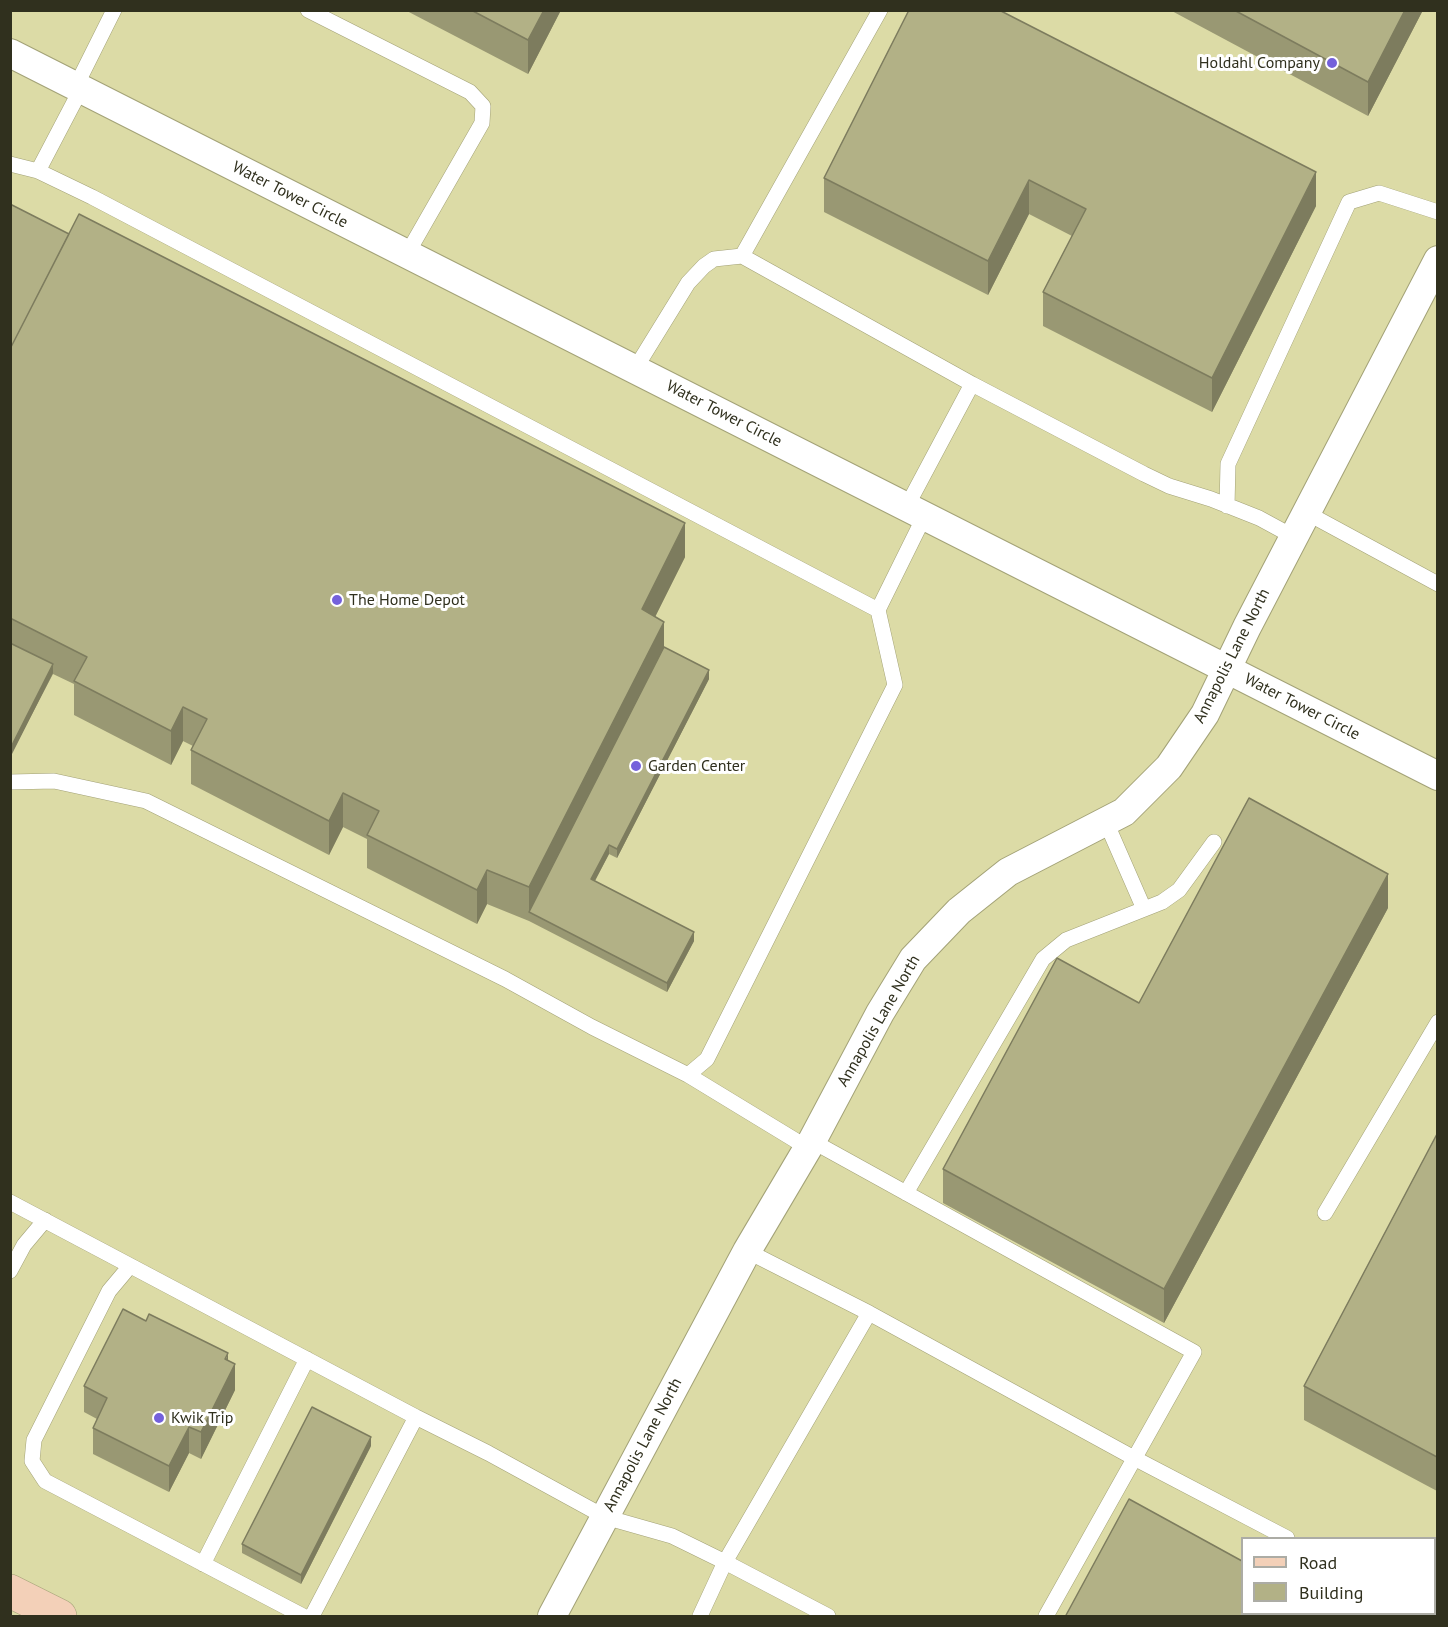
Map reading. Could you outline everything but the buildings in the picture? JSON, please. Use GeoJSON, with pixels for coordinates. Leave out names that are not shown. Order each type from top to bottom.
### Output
{"type":"FeatureCollection","features":[{"type":"Feature","properties":{"kind":"main road"},"geometry":{"type":"LineString","coordinates":[[10,1591],[60,1617]]}},
{"type":"Feature","properties":{"kind":"street","name":"Water Tower Circle"},"geometry":{"type":"LineString","coordinates":[[10,53],[1437,776]]}},
{"type":"Feature","properties":{"kind":"street","name":"Annapolis Lane North"},"geometry":{"type":"LineString","coordinates":[[552,1617],[747,1251],[810,1144],[880,1014],[913,959],[959,911],[1008,872],[1124,813],[1169,768],[1205,714],[1437,260]]}},
{"type":"Feature","properties":{"kind":"lane"},"geometry":{"type":"LineString","coordinates":[[38,171],[114,10]]}},
{"type":"Feature","properties":{"kind":"lane"},"geometry":{"type":"LineString","coordinates":[[308,10],[470,92],[483,106],[482,123],[407,254]]}},
{"type":"Feature","properties":{"kind":"lane"},"geometry":{"type":"LineString","coordinates":[[742,256],[880,10]]}},
{"type":"Feature","properties":{"kind":"lane"},"geometry":{"type":"LineString","coordinates":[[10,164],[38,171],[103,203],[878,610]]}},
{"type":"Feature","properties":{"kind":"lane"},"geometry":{"type":"LineString","coordinates":[[1227,506],[1228,464],[1349,202],[1379,194],[1437,212]]}},
{"type":"Feature","properties":{"kind":"lane"},"geometry":{"type":"LineString","coordinates":[[635,369],[688,283],[704,266],[714,259],[742,256],[972,384],[1152,478],[1259,518],[1300,525],[1437,584]]}},
{"type":"Feature","properties":{"kind":"lane"},"geometry":{"type":"LineString","coordinates":[[688,1075],[707,1059],[895,685],[878,610],[916,511],[972,384]]}},
{"type":"Feature","properties":{"kind":"lane"},"geometry":{"type":"LineString","coordinates":[[10,782],[54,781],[146,801],[505,979],[688,1075],[810,1144],[906,1193],[1194,1352],[1046,1617]]}},
{"type":"Feature","properties":{"kind":"lane"},"geometry":{"type":"LineString","coordinates":[[1106,822],[1144,909]]}},
{"type":"Feature","properties":{"kind":"lane"},"geometry":{"type":"LineString","coordinates":[[906,1193],[1042,959],[1066,940],[1162,902],[1179,890],[1214,842]]}},
{"type":"Feature","properties":{"kind":"lane"},"geometry":{"type":"LineString","coordinates":[[1325,1213],[1437,1022]]}},
{"type":"Feature","properties":{"kind":"lane"},"geometry":{"type":"LineString","coordinates":[[10,1202],[488,1453],[605,1517],[672,1536],[828,1617]]}},
{"type":"Feature","properties":{"kind":"lane"},"geometry":{"type":"LineString","coordinates":[[10,1271],[24,1245],[45,1220]]}},
{"type":"Feature","properties":{"kind":"lane"},"geometry":{"type":"LineString","coordinates":[[747,1251],[868,1313],[1283,1537]]}},
{"type":"Feature","properties":{"kind":"lane"},"geometry":{"type":"LineString","coordinates":[[130,1266],[109,1290],[34,1440],[32,1461],[45,1481],[303,1617]]}},
{"type":"Feature","properties":{"kind":"lane"},"geometry":{"type":"LineString","coordinates":[[700,1617],[725,1562],[868,1313]]}},
{"type":"Feature","properties":{"kind":"lane"},"geometry":{"type":"LineString","coordinates":[[203,1564],[307,1359]]}},
{"type":"Feature","properties":{"kind":"lane"},"geometry":{"type":"LineString","coordinates":[[312,1617],[416,1417]]}},
{"type":"Feature","properties":{"kind":"shaded area"},"geometry":{"type":"Polygon","coordinates":[[[11,11],[1437,11],[1437,1616],[11,1616],[11,11]]]}},
{"type":"Feature","properties":{"kind":"place","name":"Holdahl Company"},"geometry":{"type":"Point","coordinates":[1332,63]}},
{"type":"Feature","properties":{"kind":"place","name":"The Home Depot"},"geometry":{"type":"Point","coordinates":[337,600]}},
{"type":"Feature","properties":{"kind":"place","name":"Garden Center"},"geometry":{"type":"Point","coordinates":[636,766]}},
{"type":"Feature","properties":{"kind":"place","name":"Kwik Trip"},"geometry":{"type":"Point","coordinates":[159,1418]}}]}
